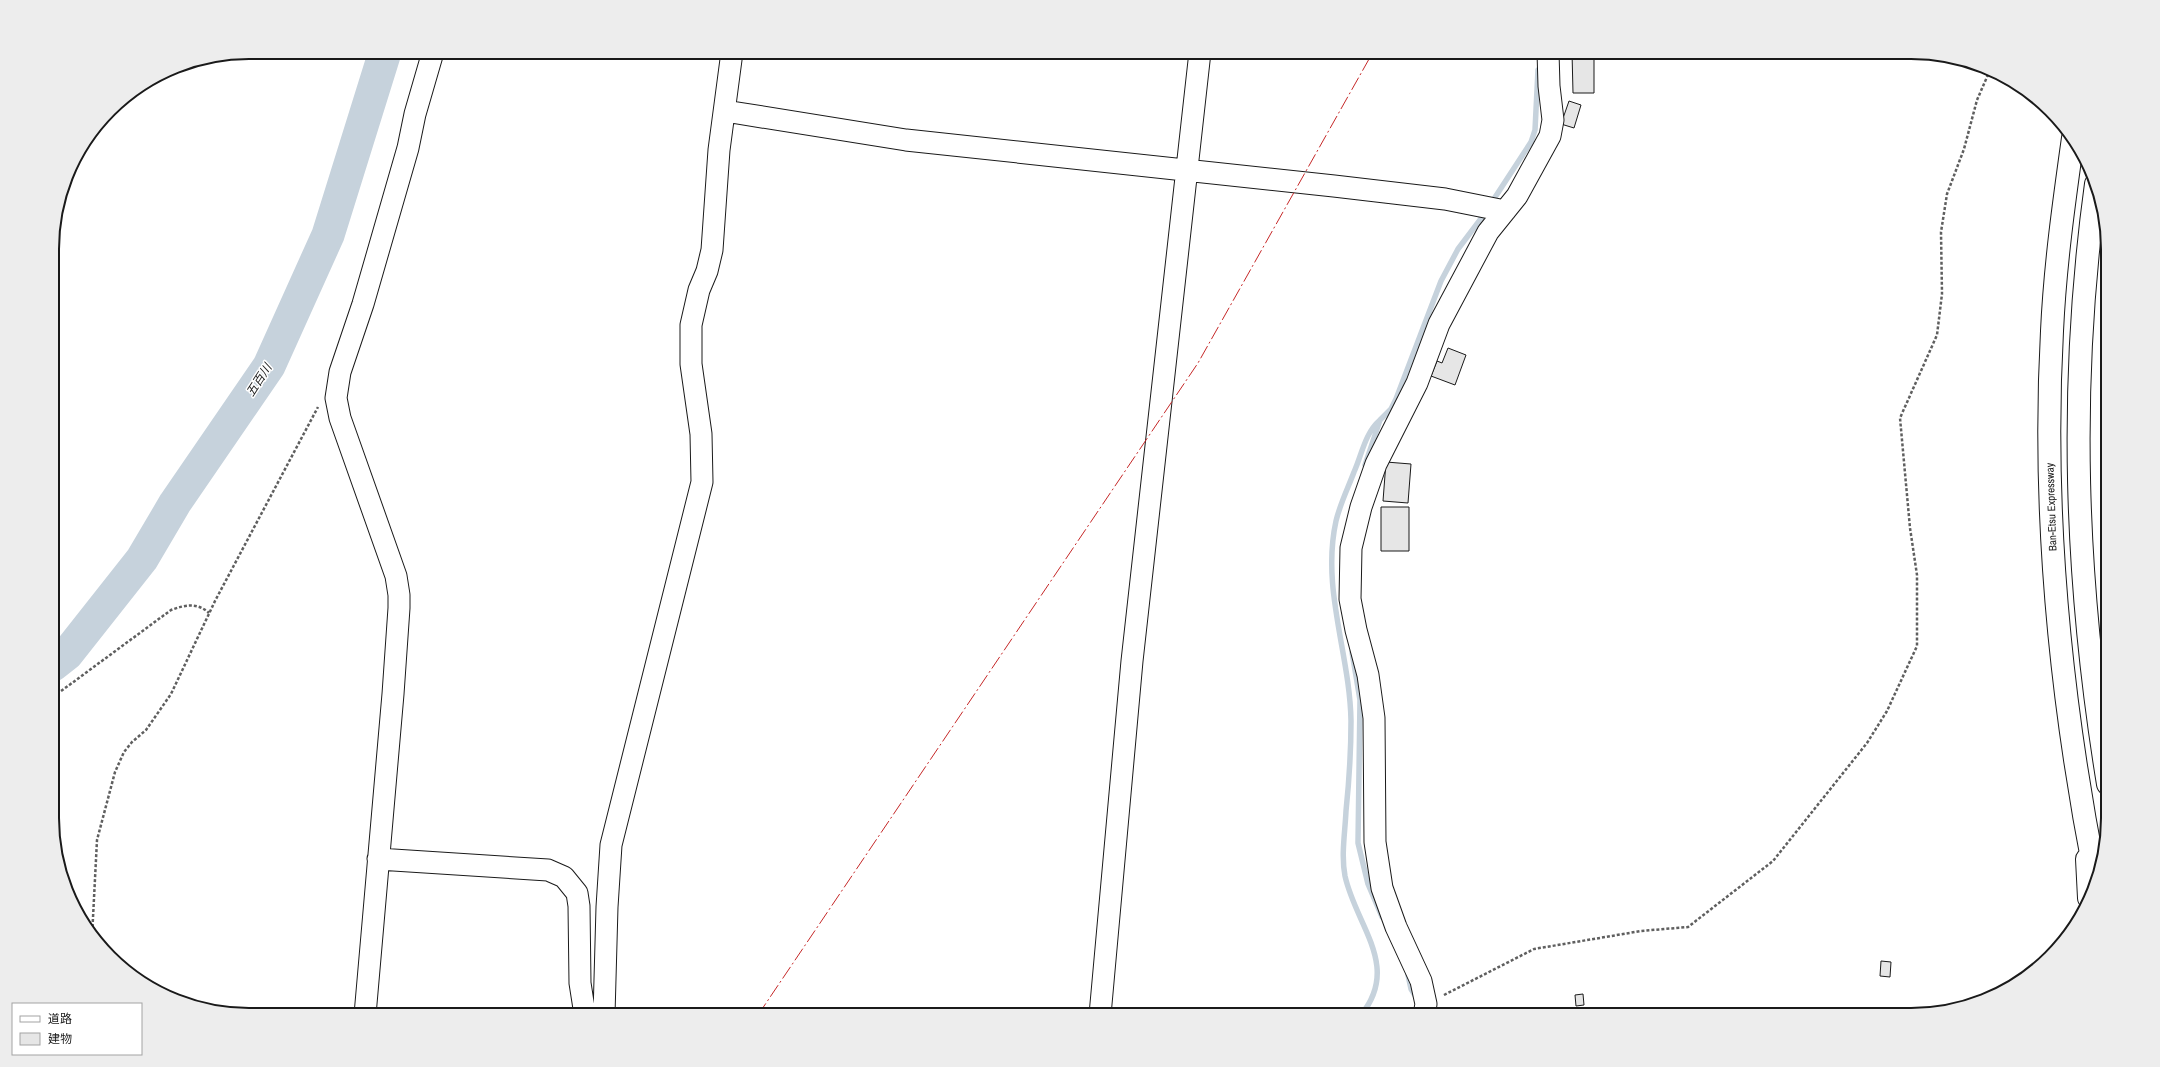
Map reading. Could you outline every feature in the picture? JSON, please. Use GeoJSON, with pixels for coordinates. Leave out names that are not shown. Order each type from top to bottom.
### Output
{"type":"FeatureCollection","features":[{"type":"Feature","properties":{"kind":"highway","name":"Ban-Etsu Expressway"},"geometry":{"type":"LineString","coordinates":[[2072,147],[2061,224],[2052,330],[2049,438],[2054,584],[2066,702],[2084,820],[2094,870]]}},
{"type":"Feature","properties":{"kind":"highway"},"geometry":{"type":"LineString","coordinates":[[2094,197],[2090,226],[2081,330],[2078,482],[2084,597],[2094,699],[2101,742]]}},
{"type":"Feature","properties":{"kind":"highway"},"geometry":{"type":"LineString","coordinates":[[2084,820],[2088,887]]}},
{"type":"Feature","properties":{"kind":"street"},"geometry":{"type":"LineString","coordinates":[[366,1008],[393,694],[399,595],[396,576],[340,418],[336,392],[340,372],[361,312],[408,148],[415,114],[431,59]]}},
{"type":"Feature","properties":{"kind":"street"},"geometry":{"type":"LineString","coordinates":[[604,1008],[607,907],[611,844],[702,482],[701,434],[691,364],[691,325],[699,290],[708,270],[712,250],[719,150],[731,59]]}},
{"type":"Feature","properties":{"kind":"street"},"geometry":{"type":"LineString","coordinates":[[1101,1008],[1132,661],[1148,530],[1186,169],[1199,59]]}},
{"type":"Feature","properties":{"kind":"street"},"geometry":{"type":"LineString","coordinates":[[1425,1008],[1421,980],[1396,926],[1382,888],[1376,842],[1374,718],[1368,675],[1356,630],[1350,599],[1351,548],[1361,506],[1376,464],[1417,383],[1439,324],[1488,232],[1517,196],[1550,136],[1553,120],[1549,86],[1548,59]]}},
{"type":"Feature","properties":{"kind":"street"},"geometry":{"type":"LineString","coordinates":[[725,111],[906,140],[1186,169],[1445,199],[1505,211]]}},
{"type":"Feature","properties":{"kind":"street"},"geometry":{"type":"LineString","coordinates":[[378,859],[548,870],[564,877],[577,893],[579,906],[580,983],[584,1008]]}},
{"type":"Feature","properties":{"kind":"path"},"geometry":{"type":"LineString","coordinates":[[1429,1008],[1534,949],[1641,931],[1688,927],[1773,861],[1867,743],[1887,711],[1917,646],[1917,575],[1910,528],[1900,418],[1937,335],[1942,294],[1941,232],[1947,194],[1964,149],[1977,100],[1988,75]]}},
{"type":"Feature","properties":{"kind":"path"},"geometry":{"type":"LineString","coordinates":[[93,926],[97,840],[115,772],[124,752],[132,742],[146,730],[170,694],[209,613],[318,408],[331,394],[336,392]]}},
{"type":"Feature","properties":{"kind":"path"},"geometry":{"type":"LineString","coordinates":[[59,693],[171,610],[186,605],[193,605],[202,607],[209,613]]}},
{"type":"Feature","properties":{"kind":"building"},"geometry":{"type":"Polygon","coordinates":[[[1572,59],[1594,59],[1594,93],[1573,93],[1572,59]]]}},
{"type":"Feature","properties":{"kind":"building"},"geometry":{"type":"Polygon","coordinates":[[[1569,101],[1581,105],[1574,128],[1561,124],[1569,101]]]}},
{"type":"Feature","properties":{"kind":"building"},"geometry":{"type":"Polygon","coordinates":[[[1448,348],[1466,355],[1455,385],[1431,376],[1437,361],[1442,363],[1448,348]]]}},
{"type":"Feature","properties":{"kind":"building"},"geometry":{"type":"Polygon","coordinates":[[[1386,462],[1411,464],[1408,503],[1383,501],[1386,462]]]}},
{"type":"Feature","properties":{"kind":"building"},"geometry":{"type":"Polygon","coordinates":[[[1381,507],[1409,507],[1409,551],[1381,551],[1381,507]]]}},
{"type":"Feature","properties":{"kind":"building"},"geometry":{"type":"Polygon","coordinates":[[[1881,961],[1891,962],[1890,977],[1880,976],[1881,961]]]}},
{"type":"Feature","properties":{"kind":"building"},"geometry":{"type":"Polygon","coordinates":[[[1583,994],[1584,1005],[1576,1006],[1575,995],[1583,994]]]}},
{"type":"Feature","properties":{"kind":"waterway","name":"五百川"},"geometry":{"type":"LineString","coordinates":[[59,660],[67,654],[142,559],[175,503],[269,366],[328,235],[383,59]]}},
{"type":"Feature","properties":{"kind":"waterway"},"geometry":{"type":"LineString","coordinates":[[1490,205],[1531,142],[1535,130],[1538,70]]}},
{"type":"Feature","properties":{"kind":"waterway"},"geometry":{"type":"LineString","coordinates":[[1365,465],[1380,420],[1391,409],[1396,399],[1441,281],[1458,249],[1486,212]]}},
{"type":"Feature","properties":{"kind":"waterway"},"geometry":{"type":"LineString","coordinates":[[1365,1008],[1372,997],[1377,980],[1376,963],[1372,946],[1350,894],[1345,876],[1343,860],[1350,766],[1351,721],[1346,671],[1334,596],[1332,546],[1336,521],[1364,444],[1367,437],[1380,420]]}},
{"type":"Feature","properties":{"kind":"waterway"},"geometry":{"type":"LineString","coordinates":[[1352,652],[1360,700],[1358,843],[1368,884],[1382,917]]}},
{"type":"Feature","properties":{"kind":"waterway"},"geometry":{"type":"LineString","coordinates":[[1408,975],[1411,989],[1416,997]]}},
{"type":"Feature","properties":{"kind":"power"},"geometry":{"type":"LineString","coordinates":[[763,1008],[1198,363],[1369,59]]}}]}
